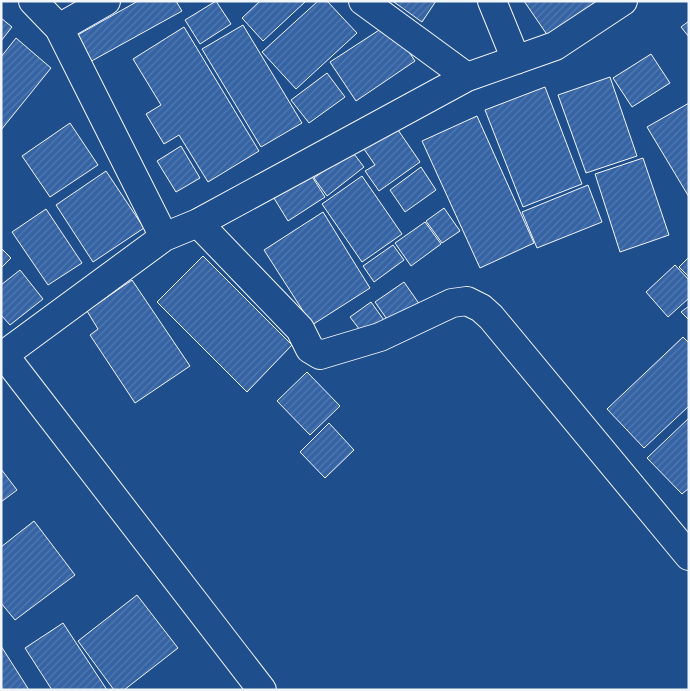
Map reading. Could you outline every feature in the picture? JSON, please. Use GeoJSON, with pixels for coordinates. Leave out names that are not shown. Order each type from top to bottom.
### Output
{"type":"FeatureCollection","features":[{"type":"Feature","properties":{"kind":"street"},"geometry":{"type":"LineString","coordinates":[[33,1],[58,28],[164,237]]}},
{"type":"Feature","properties":{"kind":"street"},"geometry":{"type":"LineString","coordinates":[[58,28],[106,1]]}},
{"type":"Feature","properties":{"kind":"street"},"geometry":{"type":"LineString","coordinates":[[363,1],[467,77]]}},
{"type":"Feature","properties":{"kind":"street"},"geometry":{"type":"LineString","coordinates":[[492,1],[516,60]]}},
{"type":"Feature","properties":{"kind":"street"},"geometry":{"type":"LineString","coordinates":[[262,690],[3,356],[164,237],[198,223],[467,77],[555,46],[623,1]]}},
{"type":"Feature","properties":{"kind":"street"},"geometry":{"type":"LineString","coordinates":[[198,223],[300,329],[310,349],[320,355],[380,337],[452,303],[467,301],[481,308],[491,317],[689,556]]}},
{"type":"Feature","properties":{"kind":"building"},"geometry":{"type":"Polygon","coordinates":[[[138,1],[176,1],[182,11],[88,63],[74,37],[138,1]]]}},
{"type":"Feature","properties":{"kind":"building"},"geometry":{"type":"Polygon","coordinates":[[[216,1],[231,24],[200,44],[185,20],[216,1]]]}},
{"type":"Feature","properties":{"kind":"building"},"geometry":{"type":"Polygon","coordinates":[[[260,1],[306,1],[263,41],[242,18],[260,1]]]}},
{"type":"Feature","properties":{"kind":"building"},"geometry":{"type":"Polygon","coordinates":[[[318,1],[327,1],[357,33],[296,89],[262,52],[318,1]]]}},
{"type":"Feature","properties":{"kind":"building"},"geometry":{"type":"Polygon","coordinates":[[[395,1],[436,1],[422,22],[395,1]]]}},
{"type":"Feature","properties":{"kind":"building"},"geometry":{"type":"Polygon","coordinates":[[[524,1],[602,1],[550,39],[524,1]]]}},
{"type":"Feature","properties":{"kind":"building"},"geometry":{"type":"Polygon","coordinates":[[[1,18],[12,27],[1,41],[1,18]]]}},
{"type":"Feature","properties":{"kind":"building"},"geometry":{"type":"Polygon","coordinates":[[[689,21],[689,37],[681,27],[689,21]]]}},
{"type":"Feature","properties":{"kind":"building"},"geometry":{"type":"Polygon","coordinates":[[[390,23],[415,61],[356,101],[330,62],[390,23]]]}},
{"type":"Feature","properties":{"kind":"building"},"geometry":{"type":"Polygon","coordinates":[[[243,25],[302,123],[261,147],[202,49],[243,25]]]}},
{"type":"Feature","properties":{"kind":"building"},"geometry":{"type":"Polygon","coordinates":[[[184,27],[259,151],[208,182],[179,135],[164,144],[146,114],[161,105],[133,59],[184,27]]]}},
{"type":"Feature","properties":{"kind":"building"},"geometry":{"type":"Polygon","coordinates":[[[16,38],[51,68],[1,130],[1,57],[16,38]]]}},
{"type":"Feature","properties":{"kind":"building"},"geometry":{"type":"Polygon","coordinates":[[[651,54],[670,83],[632,107],[613,78],[651,54]]]}},
{"type":"Feature","properties":{"kind":"building"},"geometry":{"type":"Polygon","coordinates":[[[327,73],[345,97],[309,123],[291,100],[327,73]]]}},
{"type":"Feature","properties":{"kind":"building"},"geometry":{"type":"Polygon","coordinates":[[[610,77],[637,156],[586,173],[558,95],[610,77]]]}},
{"type":"Feature","properties":{"kind":"building"},"geometry":{"type":"Polygon","coordinates":[[[545,87],[582,184],[523,207],[485,110],[545,87]]]}},
{"type":"Feature","properties":{"kind":"building"},"geometry":{"type":"Polygon","coordinates":[[[689,103],[689,197],[647,127],[689,103]]]}},
{"type":"Feature","properties":{"kind":"building"},"geometry":{"type":"Polygon","coordinates":[[[477,116],[534,243],[480,268],[422,141],[477,116]]]}},
{"type":"Feature","properties":{"kind":"building"},"geometry":{"type":"Polygon","coordinates":[[[70,123],[98,165],[50,197],[22,156],[70,123]]]}},
{"type":"Feature","properties":{"kind":"building"},"geometry":{"type":"Polygon","coordinates":[[[396,127],[420,162],[379,191],[365,171],[375,165],[364,149],[396,127]]]}},
{"type":"Feature","properties":{"kind":"building"},"geometry":{"type":"Polygon","coordinates":[[[181,146],[200,178],[176,192],[157,161],[181,146]]]}},
{"type":"Feature","properties":{"kind":"building"},"geometry":{"type":"Polygon","coordinates":[[[351,150],[364,167],[327,196],[314,178],[351,150]]]}},
{"type":"Feature","properties":{"kind":"building"},"geometry":{"type":"Polygon","coordinates":[[[643,158],[669,235],[620,252],[595,174],[643,158]]]}},
{"type":"Feature","properties":{"kind":"building"},"geometry":{"type":"Polygon","coordinates":[[[306,167],[325,197],[288,221],[269,190],[306,167]]]}},
{"type":"Feature","properties":{"kind":"building"},"geometry":{"type":"Polygon","coordinates":[[[421,167],[436,190],[405,212],[390,190],[421,167]]]}},
{"type":"Feature","properties":{"kind":"building"},"geometry":{"type":"Polygon","coordinates":[[[106,171],[144,228],[93,262],[56,205],[106,171]]]}},
{"type":"Feature","properties":{"kind":"building"},"geometry":{"type":"Polygon","coordinates":[[[362,176],[402,234],[362,262],[322,204],[362,176]]]}},
{"type":"Feature","properties":{"kind":"building"},"geometry":{"type":"Polygon","coordinates":[[[588,185],[602,222],[537,248],[522,212],[588,185]]]}},
{"type":"Feature","properties":{"kind":"building"},"geometry":{"type":"Polygon","coordinates":[[[444,208],[460,231],[442,243],[426,221],[444,208]]]}},
{"type":"Feature","properties":{"kind":"building"},"geometry":{"type":"Polygon","coordinates":[[[46,209],[82,263],[48,285],[12,232],[46,209]]]}},
{"type":"Feature","properties":{"kind":"building"},"geometry":{"type":"Polygon","coordinates":[[[323,212],[370,288],[312,325],[264,250],[323,212]]]}},
{"type":"Feature","properties":{"kind":"building"},"geometry":{"type":"Polygon","coordinates":[[[425,222],[441,244],[411,266],[395,243],[425,222]]]}},
{"type":"Feature","properties":{"kind":"building"},"geometry":{"type":"Polygon","coordinates":[[[393,245],[404,260],[374,282],[363,266],[393,245]]]}},
{"type":"Feature","properties":{"kind":"building"},"geometry":{"type":"Polygon","coordinates":[[[1,248],[11,258],[1,268],[1,248]]]}},
{"type":"Feature","properties":{"kind":"building"},"geometry":{"type":"Polygon","coordinates":[[[203,256],[292,345],[247,392],[157,302],[203,256]]]}},
{"type":"Feature","properties":{"kind":"building"},"geometry":{"type":"Polygon","coordinates":[[[689,257],[689,277],[679,267],[689,257]]]}},
{"type":"Feature","properties":{"kind":"building"},"geometry":{"type":"Polygon","coordinates":[[[675,265],[689,280],[689,298],[668,317],[646,292],[675,265]]]}},
{"type":"Feature","properties":{"kind":"building"},"geometry":{"type":"Polygon","coordinates":[[[20,270],[43,299],[10,325],[1,315],[1,285],[20,270]]]}},
{"type":"Feature","properties":{"kind":"building"},"geometry":{"type":"Polygon","coordinates":[[[132,280],[190,366],[135,403],[90,335],[98,329],[87,311],[132,280]]]}},
{"type":"Feature","properties":{"kind":"building"},"geometry":{"type":"Polygon","coordinates":[[[404,282],[420,305],[391,325],[375,302],[404,282]]]}},
{"type":"Feature","properties":{"kind":"building"},"geometry":{"type":"Polygon","coordinates":[[[371,302],[386,323],[366,338],[350,317],[371,302]]]}},
{"type":"Feature","properties":{"kind":"building"},"geometry":{"type":"Polygon","coordinates":[[[689,306],[689,320],[681,312],[689,306]]]}},
{"type":"Feature","properties":{"kind":"building"},"geometry":{"type":"Polygon","coordinates":[[[683,337],[689,343],[689,406],[644,448],[607,409],[683,337]]]}},
{"type":"Feature","properties":{"kind":"building"},"geometry":{"type":"Polygon","coordinates":[[[307,372],[340,406],[310,435],[277,401],[307,372]]]}},
{"type":"Feature","properties":{"kind":"building"},"geometry":{"type":"Polygon","coordinates":[[[689,418],[689,488],[682,494],[647,458],[689,418]]]}},
{"type":"Feature","properties":{"kind":"building"},"geometry":{"type":"Polygon","coordinates":[[[329,423],[354,450],[325,478],[300,452],[329,423]]]}},
{"type":"Feature","properties":{"kind":"building"},"geometry":{"type":"Polygon","coordinates":[[[1,469],[17,490],[1,502],[1,469]]]}},
{"type":"Feature","properties":{"kind":"building"},"geometry":{"type":"Polygon","coordinates":[[[34,521],[75,575],[15,620],[1,603],[1,547],[34,521]]]}},
{"type":"Feature","properties":{"kind":"building"},"geometry":{"type":"Polygon","coordinates":[[[137,595],[178,648],[124,690],[114,690],[78,641],[137,595]]]}},
{"type":"Feature","properties":{"kind":"building"},"geometry":{"type":"Polygon","coordinates":[[[63,623],[107,690],[52,690],[25,648],[63,623]]]}},
{"type":"Feature","properties":{"kind":"building"},"geometry":{"type":"Polygon","coordinates":[[[1,646],[29,690],[1,690],[1,646]]]}}]}
